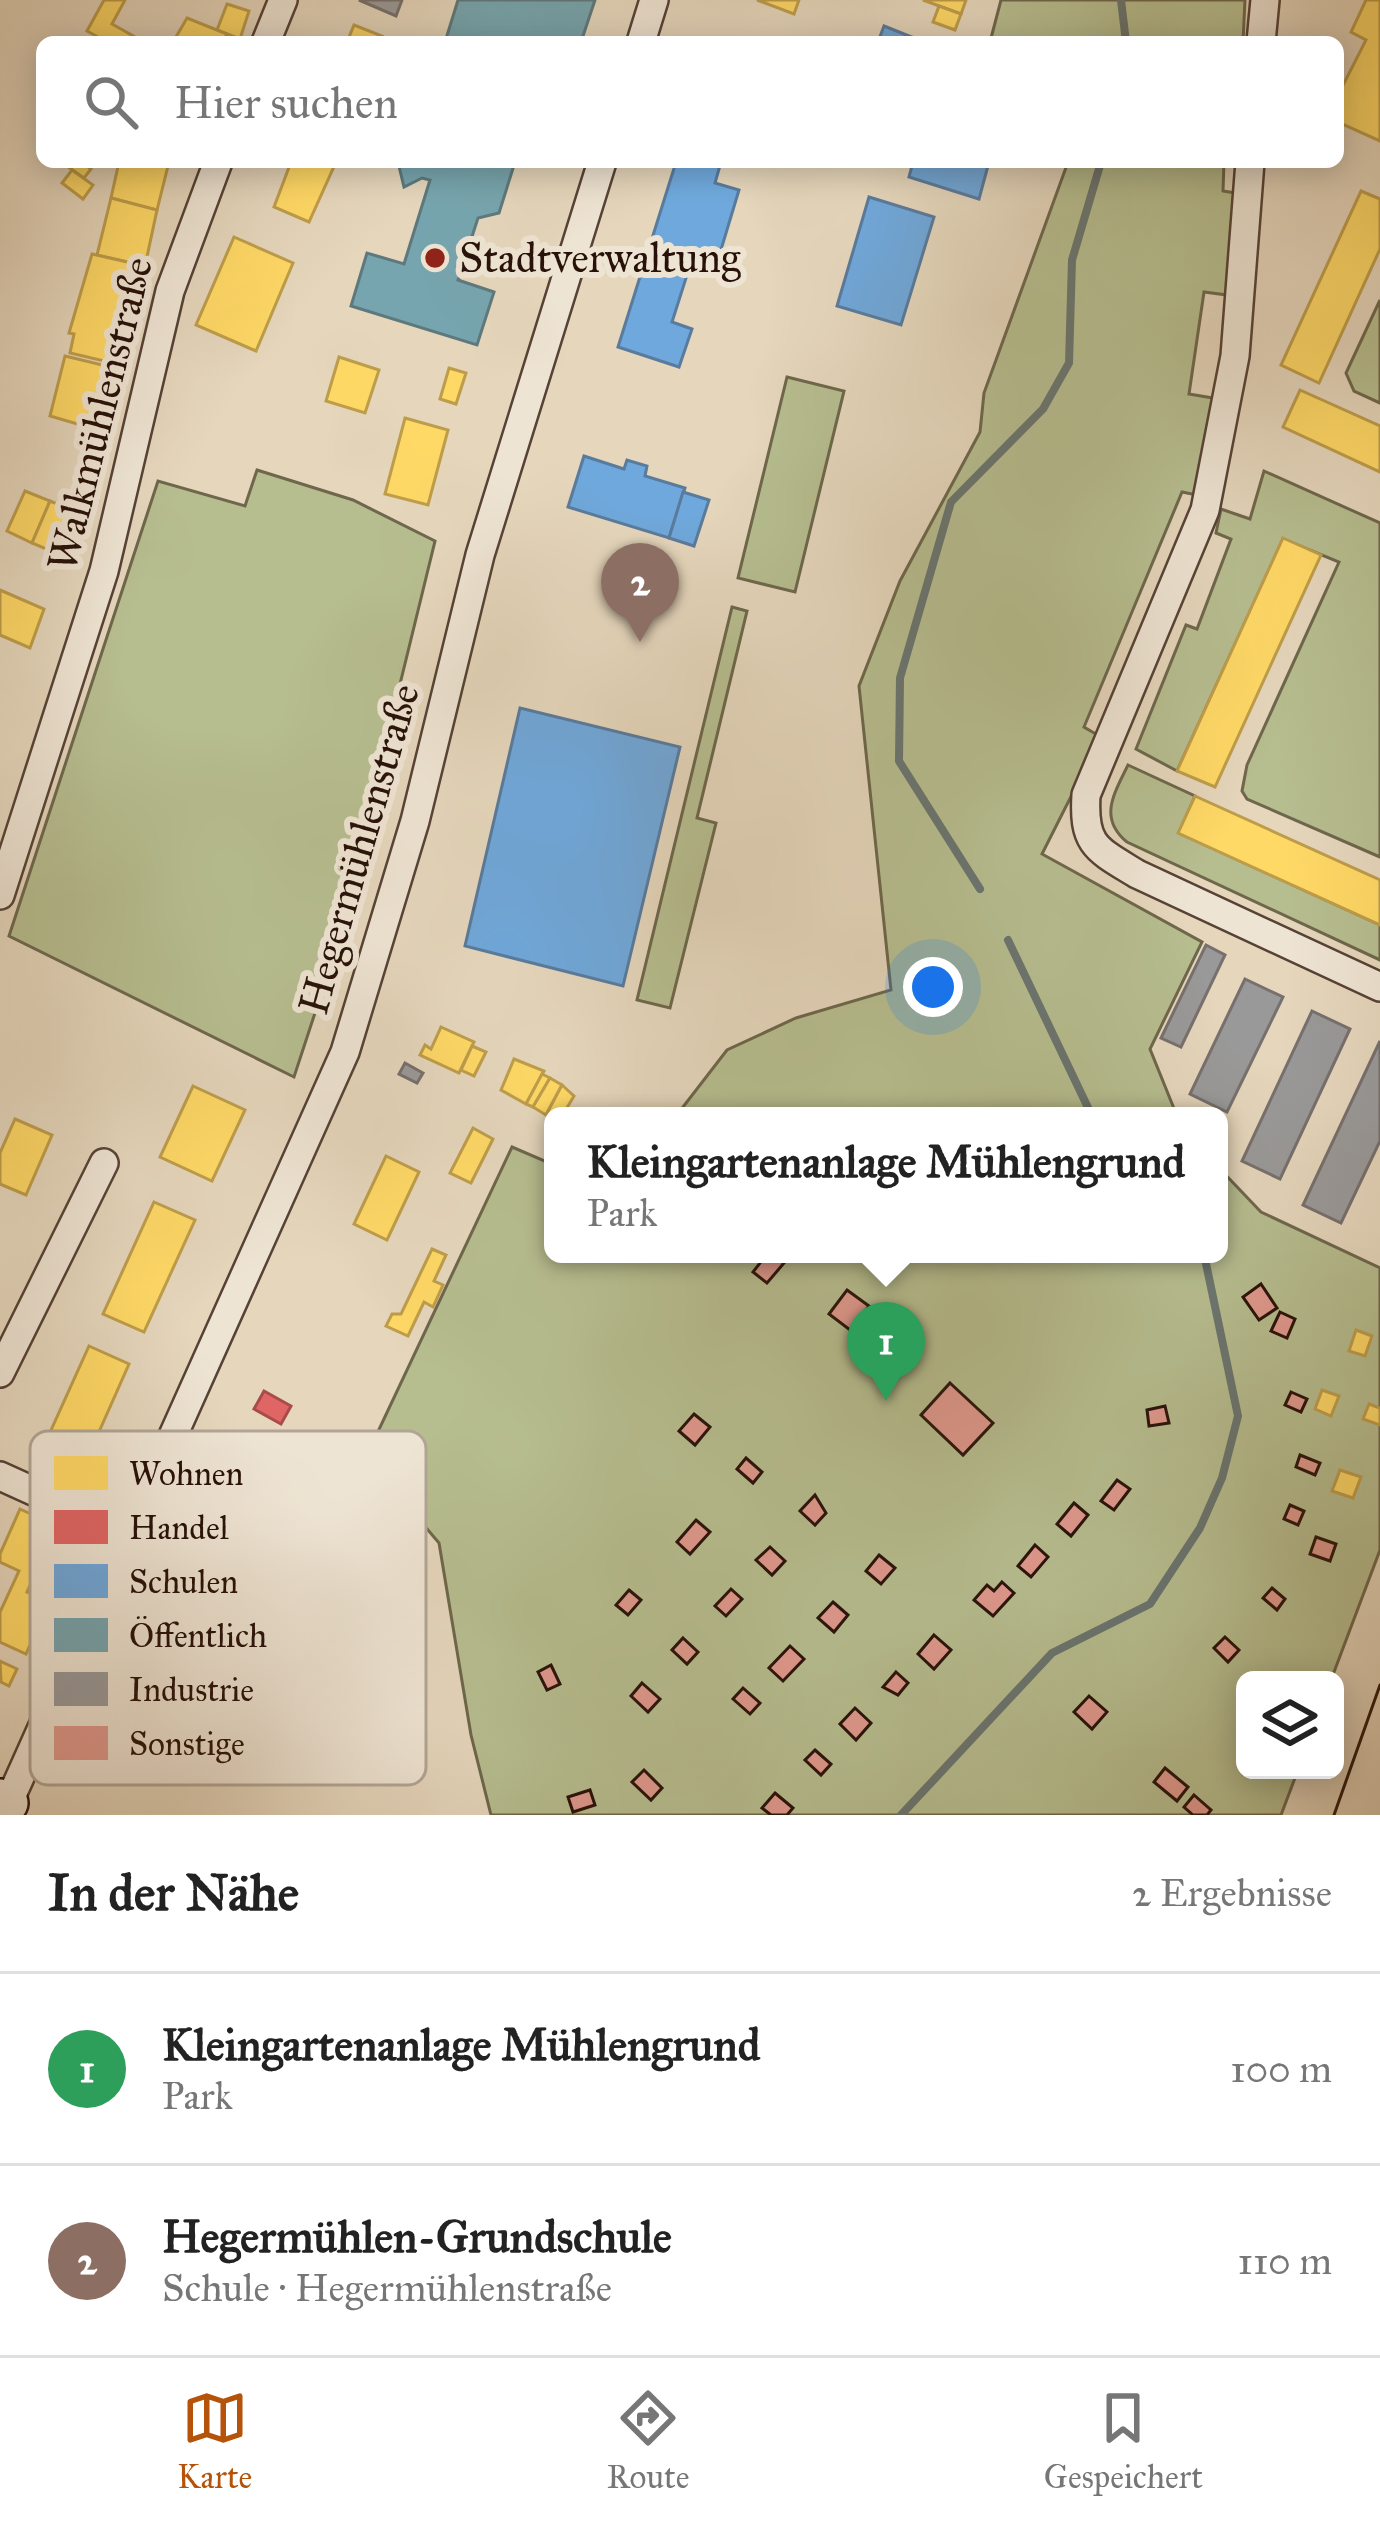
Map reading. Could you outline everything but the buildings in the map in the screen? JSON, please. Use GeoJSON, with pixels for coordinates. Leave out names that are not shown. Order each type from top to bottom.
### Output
{"type":"FeatureCollection","features":[{"type":"Feature","properties":{"kind":"street"},"geometry":{"type":"LineString","coordinates":[[269,36],[284,0]]}},
{"type":"Feature","properties":{"kind":"street"},"geometry":{"type":"LineString","coordinates":[[643,36],[654,0]]}},
{"type":"Feature","properties":{"kind":"street"},"geometry":{"type":"LineString","coordinates":[[1262,36],[1265,0]]}},
{"type":"Feature","properties":{"kind":"street","name":"Walkmühlenstraße"},"geometry":{"type":"LineString","coordinates":[[0,895],[104,571],[170,291],[216,168]]}},
{"type":"Feature","properties":{"kind":"street","name":"Hegermühlenstraße"},"geometry":{"type":"LineString","coordinates":[[173,1431],[336,1077],[373,974],[480,555],[600,168]]}},
{"type":"Feature","properties":{"kind":"street"},"geometry":{"type":"LineString","coordinates":[[1250,168],[1234,356],[1205,510],[1086,795],[1084,830],[1100,851],[1136,874],[1380,987]]}},
{"type":"Feature","properties":{"kind":"street"},"geometry":{"type":"LineString","coordinates":[[0,1373],[104,1163]]}},
{"type":"Feature","properties":{"kind":"street"},"geometry":{"type":"LineString","coordinates":[[0,1476],[30,1490]]}},
{"type":"Feature","properties":{"kind":"street","name":"Hegermühlenstraße"},"geometry":{"type":"LineString","coordinates":[[4,1806],[30,1748]]}},
{"type":"Feature","properties":{"kind":"green space"},"geometry":{"type":"Polygon","coordinates":[[[1001,0],[1245,0],[1243,36],[992,36],[1001,0]]]}},
{"type":"Feature","properties":{"kind":"green space"},"geometry":{"type":"Polygon","coordinates":[[[1066,168],[1224,168],[1223,191],[1236,193],[1227,295],[1204,292],[1189,394],[1213,398],[1197,495],[1182,492],[1084,727],[1101,737],[1042,854],[1202,942],[1150,1049],[1173,1107],[683,1107],[727,1050],[796,1018],[891,990],[859,686],[900,581],[980,432],[984,393],[1066,168]]]}},
{"type":"Feature","properties":{"kind":"green space"},"geometry":{"type":"Polygon","coordinates":[[[1380,300],[1380,403],[1354,391],[1346,373],[1380,300]]]}},
{"type":"Feature","properties":{"kind":"green space"},"geometry":{"type":"Polygon","coordinates":[[[787,377],[844,391],[795,592],[738,578],[787,377]]]}},
{"type":"Feature","properties":{"kind":"green space"},"geometry":{"type":"Polygon","coordinates":[[[257,470],[353,500],[435,541],[333,958],[294,1077],[9,936],[158,481],[245,506],[257,470]]]}},
{"type":"Feature","properties":{"kind":"green space"},"geometry":{"type":"Polygon","coordinates":[[[1264,471],[1380,523],[1380,857],[1247,799],[1242,791],[1247,765],[1339,562],[1283,539],[1177,771],[1136,749],[1186,625],[1197,629],[1231,539],[1216,533],[1221,509],[1250,519],[1264,471]]]}},
{"type":"Feature","properties":{"kind":"green space"},"geometry":{"type":"Polygon","coordinates":[[[732,607],[747,611],[697,818],[716,823],[670,1008],[637,1000],[732,607]]]}},
{"type":"Feature","properties":{"kind":"green space"},"geometry":{"type":"Polygon","coordinates":[[[1128,765],[1195,796],[1179,833],[1380,925],[1380,960],[1127,842],[1113,824],[1111,805],[1128,765]]]}},
{"type":"Feature","properties":{"kind":"green space"},"geometry":{"type":"Polygon","coordinates":[[[512,1147],[544,1161],[544,1263],[1228,1263],[1228,1177],[1261,1212],[1380,1268],[1380,1550],[1334,1671],[1236,1671],[1236,1779],[1295,1779],[1281,1815],[491,1815],[471,1735],[439,1543],[426,1528],[426,1431],[378,1431],[512,1147]]]}},
{"type":"Feature","properties":{"kind":"waterway"},"geometry":{"type":"LineString","coordinates":[[1121,0],[1125,36]]}},
{"type":"Feature","properties":{"kind":"waterway"},"geometry":{"type":"LineString","coordinates":[[980,889],[899,761],[900,678],[951,502],[1043,409],[1069,363],[1072,260],[1099,168]]}},
{"type":"Feature","properties":{"kind":"waterway"},"geometry":{"type":"LineString","coordinates":[[1008,940],[1088,1107]]}},
{"type":"Feature","properties":{"kind":"waterway"},"geometry":{"type":"LineString","coordinates":[[901,1815],[1052,1653],[1150,1604],[1200,1528],[1222,1478],[1238,1416],[1206,1263]]}},
{"type":"Feature","properties":{"kind":"tram line"},"geometry":{"type":"LineString","coordinates":[[1334,1815],[1380,1685]]}},
{"type":"Feature","properties":{"kind":"place","name":"Stadtverwaltung"},"geometry":{"type":"Point","coordinates":[435,258]}},
{"type":"Feature","properties":{"kind":"place","name":"Hegermühlen-Grundschule"},"geometry":{"type":"Point","coordinates":[640,642]}},
{"type":"Feature","properties":{"kind":"place","name":"Kleingartenanlage Mühlengrund"},"geometry":{"type":"Point","coordinates":[886,1401]}}]}
